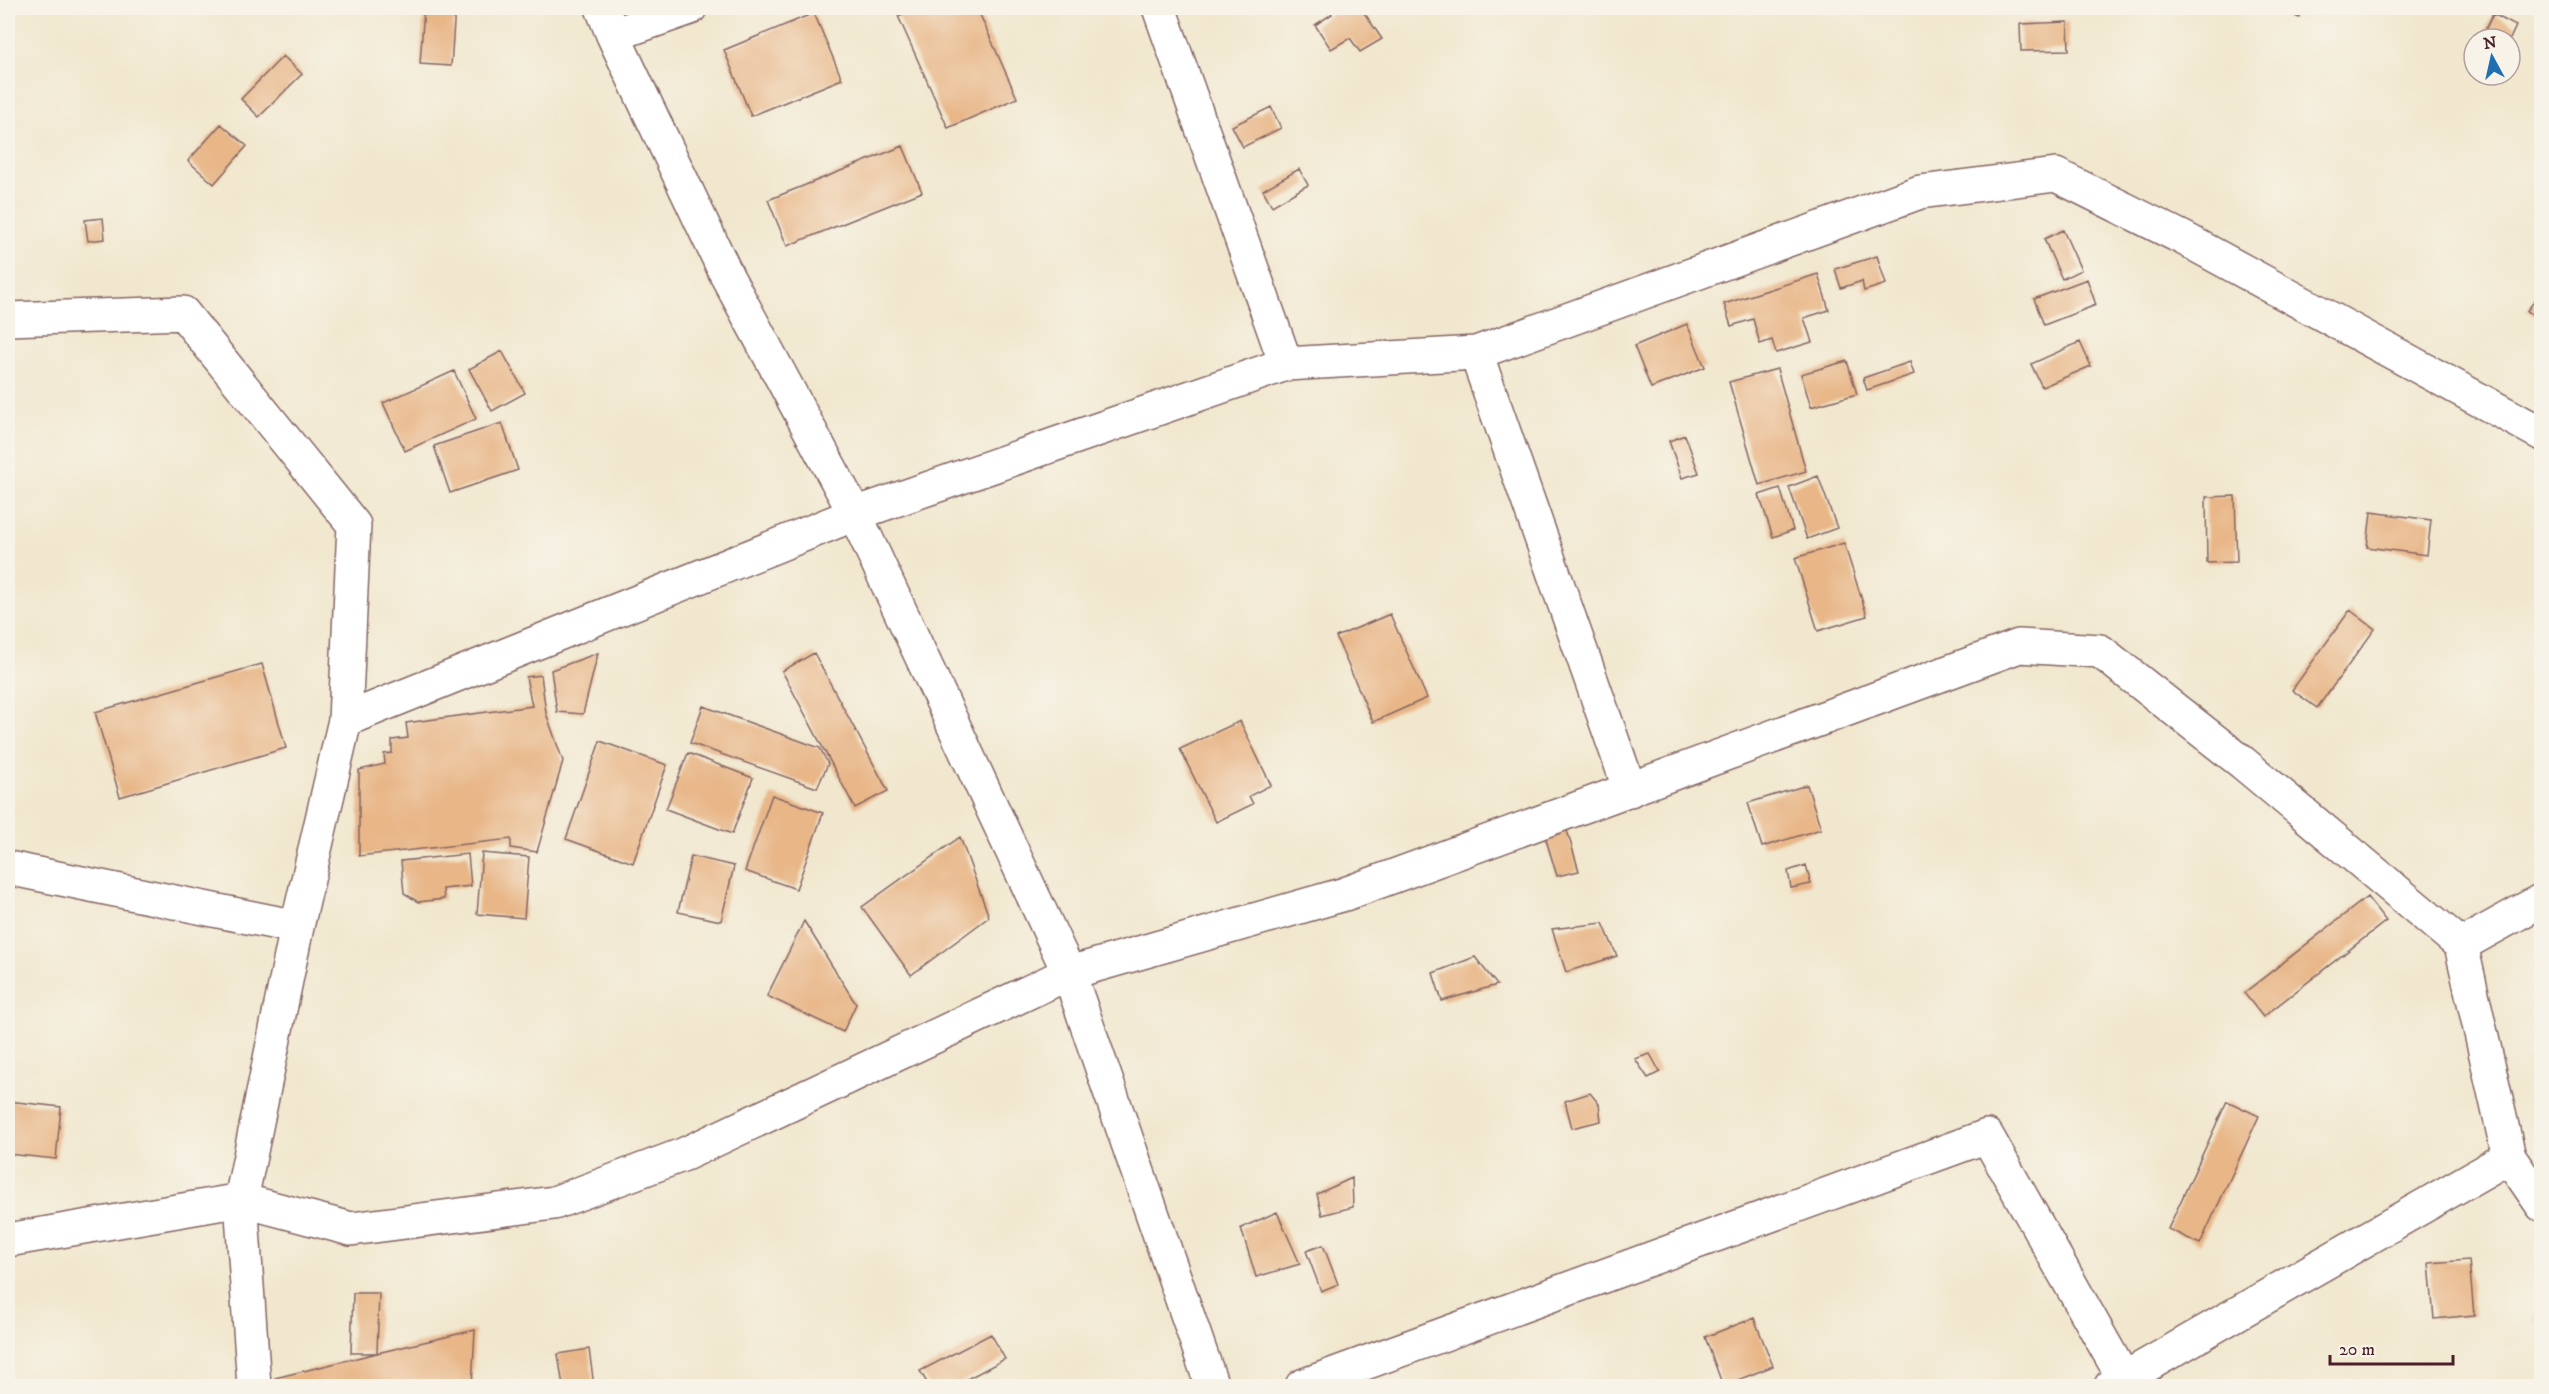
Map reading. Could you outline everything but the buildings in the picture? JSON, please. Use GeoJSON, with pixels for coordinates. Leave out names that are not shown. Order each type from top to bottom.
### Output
{"type":"FeatureCollection","features":[{"type":"Feature","properties":{"kind":"street"},"geometry":{"type":"LineString","coordinates":[[690,8],[608,21],[728,278],[855,514],[1069,973],[1212,1386]]}},
{"type":"Feature","properties":{"kind":"street"},"geometry":{"type":"LineString","coordinates":[[1159,8],[1286,364]]}},
{"type":"Feature","properties":{"kind":"street"},"geometry":{"type":"LineString","coordinates":[[345,720],[855,514],[1286,364],[1476,353],[1920,192],[2056,175],[2183,238],[2541,434]]}},
{"type":"Feature","properties":{"kind":"street"},"geometry":{"type":"LineString","coordinates":[[8,319],[183,313],[354,525],[345,720],[297,927],[241,1200],[254,1386]]}},
{"type":"Feature","properties":{"kind":"street"},"geometry":{"type":"LineString","coordinates":[[1476,353],[1630,790]]}},
{"type":"Feature","properties":{"kind":"street"},"geometry":{"type":"LineString","coordinates":[[8,1240],[241,1200],[351,1229],[554,1203],[685,1154],[1069,973],[1345,894],[2019,646],[2100,651],[2243,763],[2461,945],[2509,1158],[2541,1205]]}},
{"type":"Feature","properties":{"kind":"street"},"geometry":{"type":"LineString","coordinates":[[8,867],[297,927]]}},
{"type":"Feature","properties":{"kind":"street"},"geometry":{"type":"LineString","coordinates":[[2461,945],[2541,900]]}},
{"type":"Feature","properties":{"kind":"street"},"geometry":{"type":"LineString","coordinates":[[1302,1386],[1987,1136],[2118,1382],[2509,1158]]}}]}
